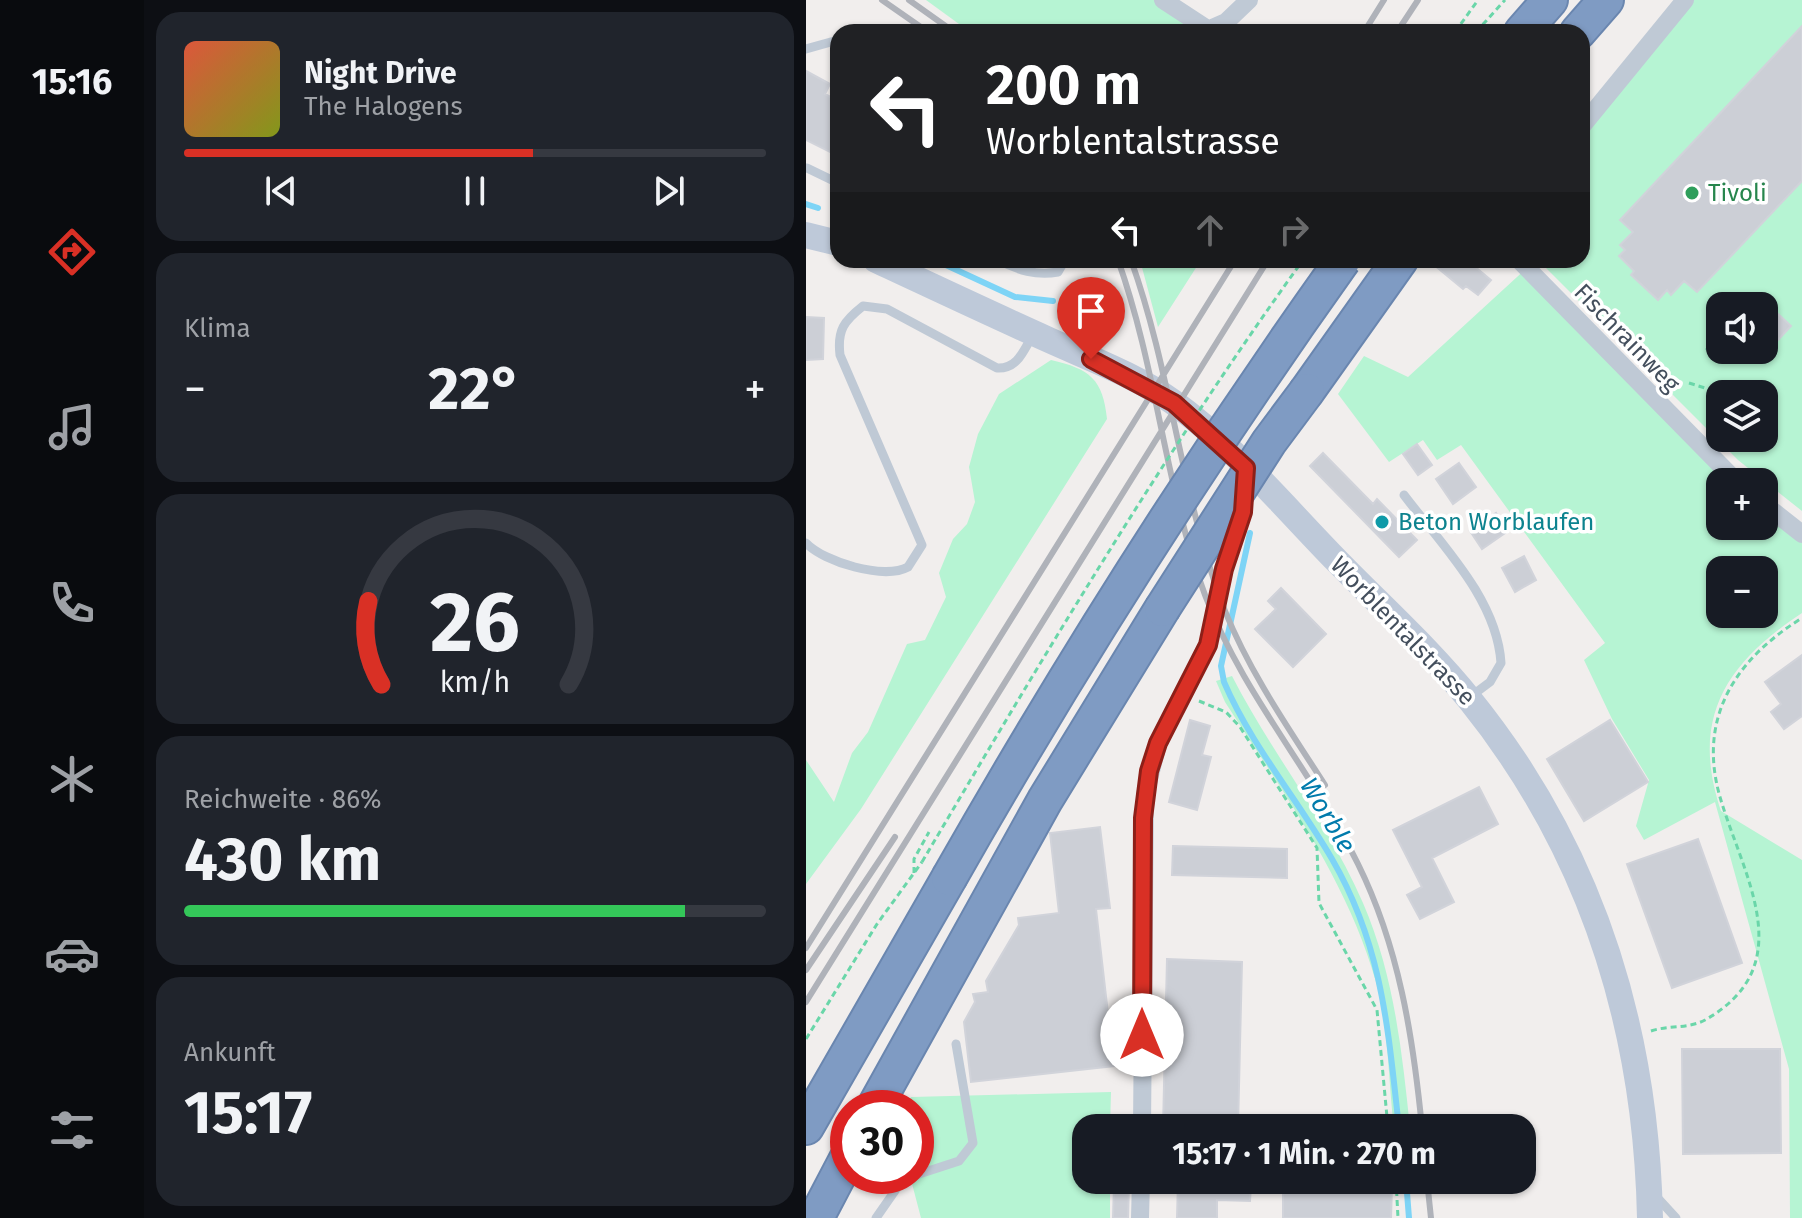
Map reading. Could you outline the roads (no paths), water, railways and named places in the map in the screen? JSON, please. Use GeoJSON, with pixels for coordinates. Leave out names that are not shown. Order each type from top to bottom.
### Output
{"type":"FeatureCollection","features":[{"type":"Feature","properties":{"kind":"highway"},"geometry":{"type":"LineString","coordinates":[[1529,24],[1550,0]]}},
{"type":"Feature","properties":{"kind":"highway"},"geometry":{"type":"LineString","coordinates":[[1585,24],[1606,0]]}},
{"type":"Feature","properties":{"kind":"highway"},"geometry":{"type":"LineString","coordinates":[[806,1127],[936,870],[1021,753],[1181,494],[1337,268]]}},
{"type":"Feature","properties":{"kind":"highway"},"geometry":{"type":"LineString","coordinates":[[884,1090],[1053,787],[1218,518],[1391,272]]}},
{"type":"Feature","properties":{"kind":"highway"},"geometry":{"type":"LineString","coordinates":[[816,1218],[830,1191]]}},
{"type":"Feature","properties":{"kind":"main road"},"geometry":{"type":"LineString","coordinates":[[806,235],[830,241]]}},
{"type":"Feature","properties":{"kind":"main road","name":"Worblentalstrasse"},"geometry":{"type":"LineString","coordinates":[[893,268],[1161,394],[1246,468],[1469,698],[1520,769],[1572,864],[1604,941],[1632,1037],[1647,1130],[1650,1218]]}},
{"type":"Feature","properties":{"kind":"street"},"geometry":{"type":"LineString","coordinates":[[1163,0],[1196,24]]}},
{"type":"Feature","properties":{"kind":"street"},"geometry":{"type":"LineString","coordinates":[[1223,24],[1249,0]]}},
{"type":"Feature","properties":{"kind":"street"},"geometry":{"type":"LineString","coordinates":[[1590,116],[1685,0]]}},
{"type":"Feature","properties":{"kind":"street","name":"Fischrainweg"},"geometry":{"type":"LineString","coordinates":[[1532,268],[1547,291],[1723,468]]}},
{"type":"Feature","properties":{"kind":"street"},"geometry":{"type":"LineString","coordinates":[[1142,1114],[1143,818],[1149,771],[1158,743],[1208,645],[1224,569],[1243,512],[1246,468]]}},
{"type":"Feature","properties":{"kind":"street"},"geometry":{"type":"LineString","coordinates":[[1778,515],[1802,534]]}},
{"type":"Feature","properties":{"kind":"street"},"geometry":{"type":"LineString","coordinates":[[1140,1218],[1141,1194]]}},
{"type":"Feature","properties":{"kind":"lane"},"geometry":{"type":"LineString","coordinates":[[806,49],[830,42]]}},
{"type":"Feature","properties":{"kind":"lane"},"geometry":{"type":"LineString","coordinates":[[807,168],[830,179]]}},
{"type":"Feature","properties":{"kind":"lane"},"geometry":{"type":"LineString","coordinates":[[1016,268],[1045,273],[1058,272],[1060,268]]}},
{"type":"Feature","properties":{"kind":"lane"},"geometry":{"type":"LineString","coordinates":[[806,543],[835,563],[891,572],[908,567],[922,545],[840,355],[838,333],[848,318],[863,306],[887,309],[997,368],[1007,369],[1034,333]]}},
{"type":"Feature","properties":{"kind":"lane"},"geometry":{"type":"LineString","coordinates":[[1404,495],[1483,604],[1500,645],[1501,663],[1497,673],[1469,698]]}},
{"type":"Feature","properties":{"kind":"lane"},"geometry":{"type":"LineString","coordinates":[[934,1170],[959,1161],[973,1143],[956,1044]]}},
{"type":"Feature","properties":{"kind":"lane"},"geometry":{"type":"LineString","coordinates":[[1649,1189],[1676,1218]]}},
{"type":"Feature","properties":{"kind":"lane"},"geometry":{"type":"LineString","coordinates":[[876,1218],[893,1194]]}},
{"type":"Feature","properties":{"kind":"waterway","name":"Worble"},"geometry":{"type":"LineString","coordinates":[[806,204],[818,208]]}},
{"type":"Feature","properties":{"kind":"waterway","name":"Worble"},"geometry":{"type":"LineString","coordinates":[[952,268],[1015,297],[1053,301]]}},
{"type":"Feature","properties":{"kind":"waterway","name":"Worble"},"geometry":{"type":"LineString","coordinates":[[1250,533],[1221,666],[1224,682],[1247,728],[1332,859],[1362,924],[1380,990],[1397,1114]]}},
{"type":"Feature","properties":{"kind":"waterway","name":"Worble"},"geometry":{"type":"LineString","coordinates":[[1407,1194],[1409,1218]]}},
{"type":"Feature","properties":{"kind":"railway"},"geometry":{"type":"LineString","coordinates":[[882,0],[916,24]]}},
{"type":"Feature","properties":{"kind":"railway"},"geometry":{"type":"LineString","coordinates":[[909,0],[943,24]]}},
{"type":"Feature","properties":{"kind":"railway"},"geometry":{"type":"LineString","coordinates":[[1369,24],[1384,0]]}},
{"type":"Feature","properties":{"kind":"railway"},"geometry":{"type":"LineString","coordinates":[[1402,24],[1418,0]]}},
{"type":"Feature","properties":{"kind":"railway"},"geometry":{"type":"LineString","coordinates":[[1121,268],[1142,343],[1180,512],[1205,595],[1238,665],[1340,830],[1372,895],[1402,993],[1420,1114]]}},
{"type":"Feature","properties":{"kind":"railway"},"geometry":{"type":"LineString","coordinates":[[1134,268],[1157,347],[1198,525],[1225,611],[1258,679],[1325,785]]}},
{"type":"Feature","properties":{"kind":"railway"},"geometry":{"type":"LineString","coordinates":[[806,948],[1230,268]]}},
{"type":"Feature","properties":{"kind":"railway"},"geometry":{"type":"LineString","coordinates":[[806,1002],[1263,268]]}},
{"type":"Feature","properties":{"kind":"railway"},"geometry":{"type":"LineString","coordinates":[[806,970],[895,837]]}},
{"type":"Feature","properties":{"kind":"railway"},"geometry":{"type":"LineString","coordinates":[[1428,1194],[1431,1218]]}},
{"type":"Feature","properties":{"kind":"place","name":"Tivoli"},"geometry":{"type":"Point","coordinates":[1692,193]}},
{"type":"Feature","properties":{"kind":"place","name":"Beton Worblaufen"},"geometry":{"type":"Point","coordinates":[1382,522]}}]}
